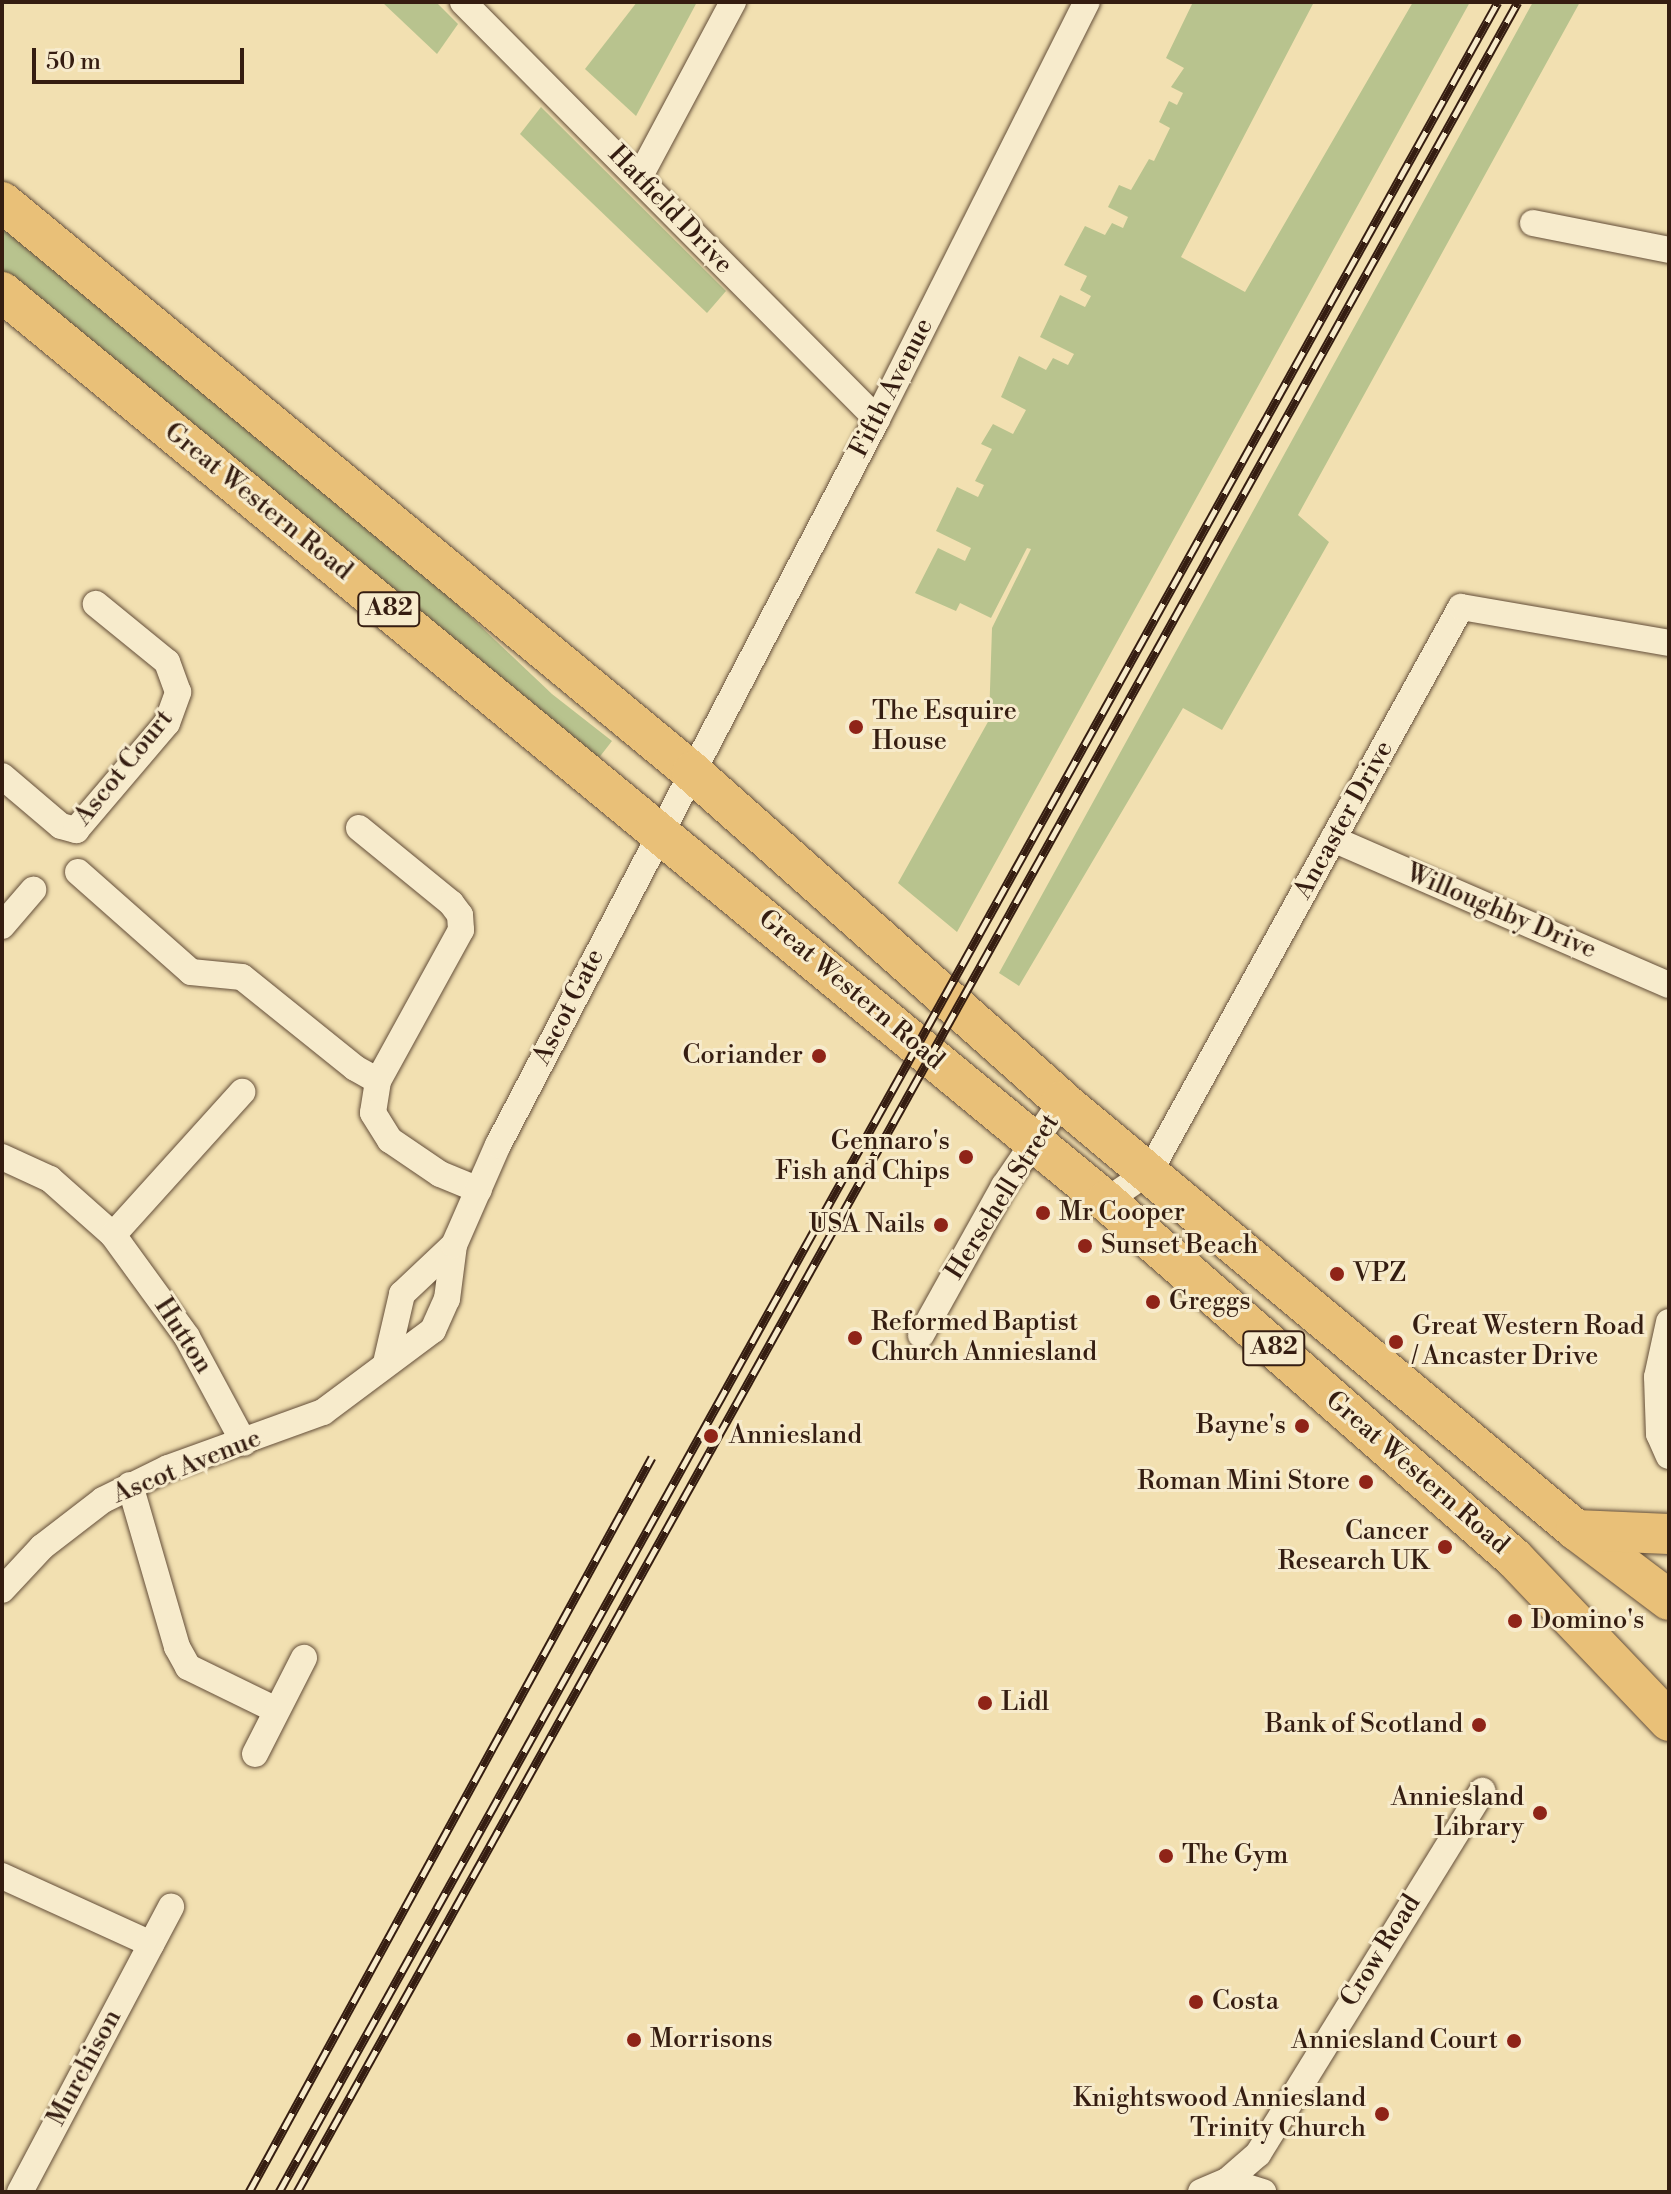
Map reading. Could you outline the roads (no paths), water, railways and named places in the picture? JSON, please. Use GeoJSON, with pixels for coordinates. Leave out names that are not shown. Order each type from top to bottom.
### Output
{"type":"FeatureCollection","features":[{"type":"Feature","properties":{"kind":"main road","name":"Great Western Road"},"geometry":{"type":"LineString","coordinates":[[2,202],[692,772],[1062,1101],[1150,1171],[1576,1530],[1669,1600]]}},
{"type":"Feature","properties":{"kind":"main road","name":"Great Western Road"},"geometry":{"type":"LineString","coordinates":[[2,292],[1106,1201],[1514,1558],[1669,1721]]}},
{"type":"Feature","properties":{"kind":"main road"},"geometry":{"type":"LineString","coordinates":[[1576,1530],[1669,1534]]}},
{"type":"Feature","properties":{"kind":"main road"},"geometry":{"type":"LineString","coordinates":[[1576,1530],[1669,1633]]}},
{"type":"Feature","properties":{"kind":"street","name":"Hatfield Drive"},"geometry":{"type":"LineString","coordinates":[[463,2],[877,419]]}},
{"type":"Feature","properties":{"kind":"street"},"geometry":{"type":"LineString","coordinates":[[639,178],[733,2]]}},
{"type":"Feature","properties":{"kind":"street","name":"Fifth Avenue"},"geometry":{"type":"LineString","coordinates":[[692,772],[877,419],[1087,2]]}},
{"type":"Feature","properties":{"kind":"street"},"geometry":{"type":"LineString","coordinates":[[1533,223],[1669,250]]}},
{"type":"Feature","properties":{"kind":"street","name":"Ascot Court"},"geometry":{"type":"LineString","coordinates":[[2,776],[61,826],[76,830],[167,723],[178,692],[167,662],[96,604]]}},
{"type":"Feature","properties":{"kind":"street","name":"Ancaster Drive"},"geometry":{"type":"LineString","coordinates":[[1106,1201],[1150,1171],[1461,607],[1669,643]]}},
{"type":"Feature","properties":{"kind":"street","name":"Ascot Gate"},"geometry":{"type":"LineString","coordinates":[[454,1245],[658,831],[692,772]]}},
{"type":"Feature","properties":{"kind":"street"},"geometry":{"type":"LineString","coordinates":[[359,828],[460,915],[456,949],[378,1081],[373,1113],[390,1140],[440,1174],[479,1190]]}},
{"type":"Feature","properties":{"kind":"street","name":"Willoughby Drive"},"geometry":{"type":"LineString","coordinates":[[1333,839],[1669,985]]}},
{"type":"Feature","properties":{"kind":"street"},"geometry":{"type":"LineString","coordinates":[[78,872],[191,972],[242,977],[355,1068],[378,1081]]}},
{"type":"Feature","properties":{"kind":"street"},"geometry":{"type":"LineString","coordinates":[[2,926],[33,890]]}},
{"type":"Feature","properties":{"kind":"street"},"geometry":{"type":"LineString","coordinates":[[113,1235],[242,1092]]}},
{"type":"Feature","properties":{"kind":"street","name":"Herschell Street"},"geometry":{"type":"LineString","coordinates":[[921,1335],[1032,1141],[1062,1101]]}},
{"type":"Feature","properties":{"kind":"street","name":"Hutton"},"geometry":{"type":"LineString","coordinates":[[2,1157],[60,1186],[113,1235],[187,1337],[244,1443]]}},
{"type":"Feature","properties":{"kind":"street"},"geometry":{"type":"LineString","coordinates":[[386,1363],[402,1294],[454,1245]]}},
{"type":"Feature","properties":{"kind":"street","name":"Ascot Avenue"},"geometry":{"type":"LineString","coordinates":[[6,1577],[76,1519],[130,1485],[323,1412],[433,1330],[447,1299],[454,1245]]}},
{"type":"Feature","properties":{"kind":"street"},"geometry":{"type":"LineString","coordinates":[[1669,1322],[1657,1377],[1659,1434],[1669,1456]]}},
{"type":"Feature","properties":{"kind":"street"},"geometry":{"type":"LineString","coordinates":[[130,1485],[177,1647],[188,1667],[276,1710]]}},
{"type":"Feature","properties":{"kind":"street"},"geometry":{"type":"LineString","coordinates":[[255,1754],[304,1658]]}},
{"type":"Feature","properties":{"kind":"street","name":"Crow Road"},"geometry":{"type":"LineString","coordinates":[[1201,2192],[1227,2181],[1258,2154],[1482,1791]]}},
{"type":"Feature","properties":{"kind":"street"},"geometry":{"type":"LineString","coordinates":[[2,1876],[151,1944]]}},
{"type":"Feature","properties":{"kind":"street","name":"Murchison"},"geometry":{"type":"LineString","coordinates":[[20,2192],[171,1907]]}},
{"type":"Feature","properties":{"kind":"street"},"geometry":{"type":"LineString","coordinates":[[1227,2181],[1266,2192],[1258,2154]]}},
{"type":"Feature","properties":{"kind":"railway"},"geometry":{"type":"LineString","coordinates":[[279,2192],[1498,2]]}},
{"type":"Feature","properties":{"kind":"railway"},"geometry":{"type":"LineString","coordinates":[[297,2192],[1518,2]]}},
{"type":"Feature","properties":{"kind":"railway"},"geometry":{"type":"LineString","coordinates":[[249,2192],[652,1457]]}},
{"type":"Feature","properties":{"kind":"place","name":"The Esquire House"},"geometry":{"type":"Point","coordinates":[856,727]}},
{"type":"Feature","properties":{"kind":"place","name":"Coriander"},"geometry":{"type":"Point","coordinates":[819,1056]}},
{"type":"Feature","properties":{"kind":"place","name":"Gennaro's Fish and Chips"},"geometry":{"type":"Point","coordinates":[966,1157]}},
{"type":"Feature","properties":{"kind":"place","name":"Mr Cooper"},"geometry":{"type":"Point","coordinates":[1043,1213]}},
{"type":"Feature","properties":{"kind":"place","name":"USA Nails"},"geometry":{"type":"Point","coordinates":[941,1225]}},
{"type":"Feature","properties":{"kind":"place","name":"Sunset Beach"},"geometry":{"type":"Point","coordinates":[1085,1246]}},
{"type":"Feature","properties":{"kind":"place","name":"VPZ"},"geometry":{"type":"Point","coordinates":[1337,1274]}},
{"type":"Feature","properties":{"kind":"place","name":"Greggs"},"geometry":{"type":"Point","coordinates":[1153,1302]}},
{"type":"Feature","properties":{"kind":"place","name":"Reformed Baptist Church Anniesland"},"geometry":{"type":"Point","coordinates":[855,1338]}},
{"type":"Feature","properties":{"kind":"place","name":"Great Western Road / Ancaster Drive"},"geometry":{"type":"Point","coordinates":[1396,1342]}},
{"type":"Feature","properties":{"kind":"place","name":"Bayne's"},"geometry":{"type":"Point","coordinates":[1302,1426]}},
{"type":"Feature","properties":{"kind":"place","name":"Anniesland"},"geometry":{"type":"Point","coordinates":[711,1436]}},
{"type":"Feature","properties":{"kind":"place","name":"Roman Mini Store"},"geometry":{"type":"Point","coordinates":[1366,1482]}},
{"type":"Feature","properties":{"kind":"place","name":"Cancer Research UK"},"geometry":{"type":"Point","coordinates":[1445,1547]}},
{"type":"Feature","properties":{"kind":"place","name":"Domino's"},"geometry":{"type":"Point","coordinates":[1515,1621]}},
{"type":"Feature","properties":{"kind":"place","name":"Lidl"},"geometry":{"type":"Point","coordinates":[985,1703]}},
{"type":"Feature","properties":{"kind":"place","name":"Bank of Scotland"},"geometry":{"type":"Point","coordinates":[1479,1725]}},
{"type":"Feature","properties":{"kind":"place","name":"Anniesland Library"},"geometry":{"type":"Point","coordinates":[1540,1813]}},
{"type":"Feature","properties":{"kind":"place","name":"The Gym"},"geometry":{"type":"Point","coordinates":[1166,1856]}},
{"type":"Feature","properties":{"kind":"place","name":"Costa"},"geometry":{"type":"Point","coordinates":[1196,2002]}},
{"type":"Feature","properties":{"kind":"place","name":"Morrisons"},"geometry":{"type":"Point","coordinates":[634,2040]}},
{"type":"Feature","properties":{"kind":"place","name":"Anniesland Court"},"geometry":{"type":"Point","coordinates":[1514,2041]}},
{"type":"Feature","properties":{"kind":"place","name":"Knightswood Anniesland Trinity Church"},"geometry":{"type":"Point","coordinates":[1382,2114]}}]}
